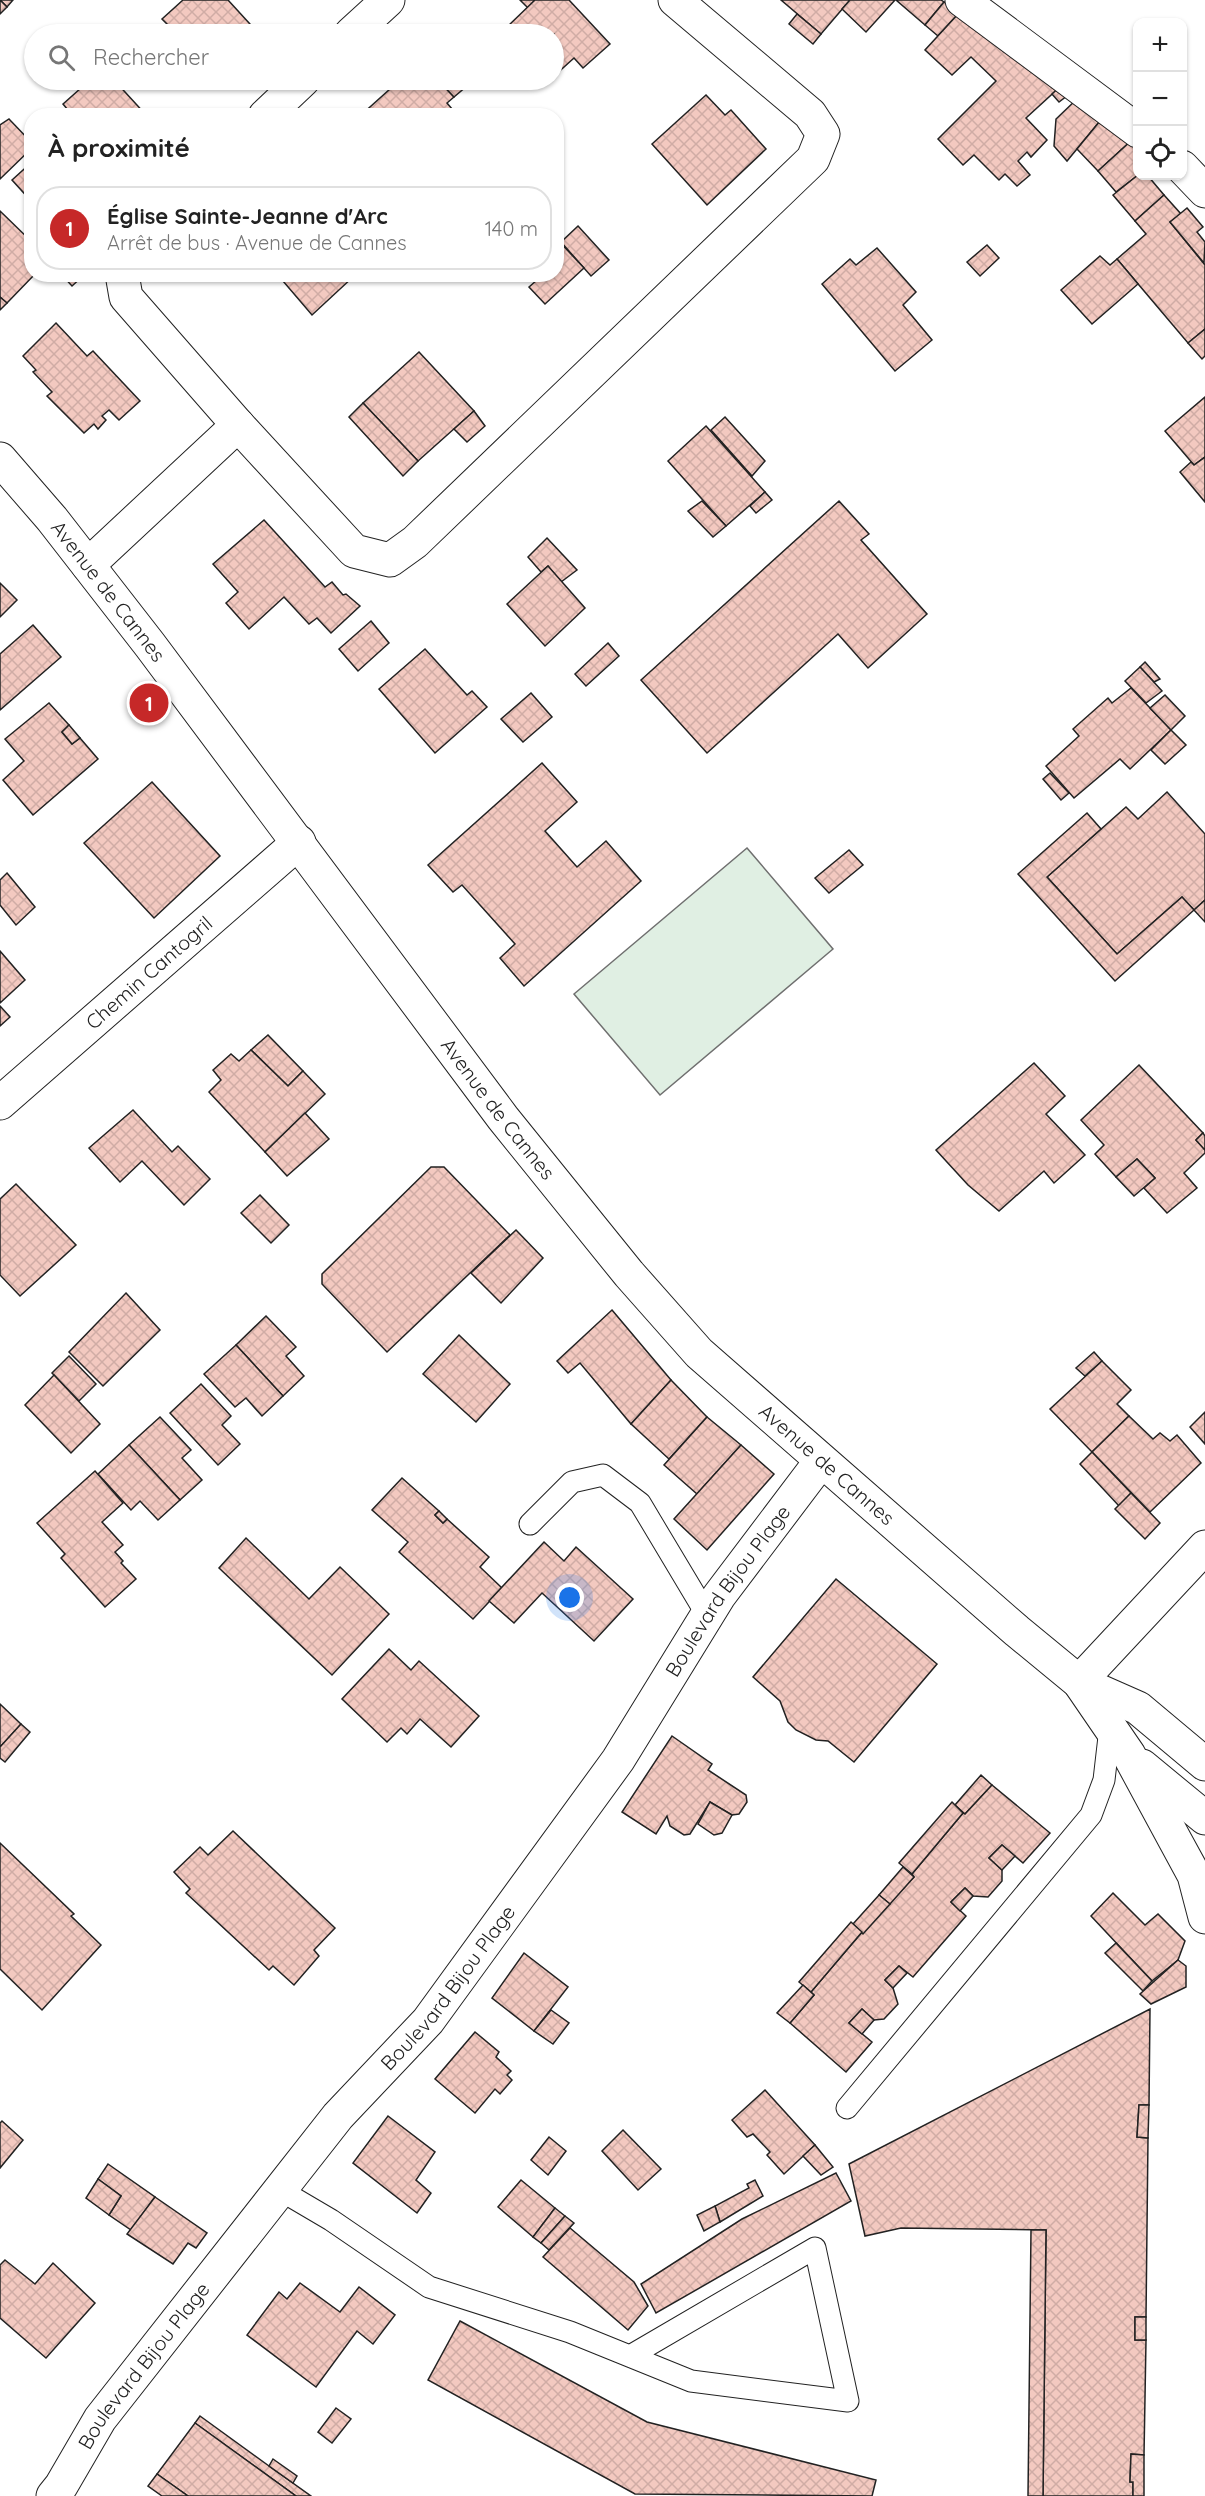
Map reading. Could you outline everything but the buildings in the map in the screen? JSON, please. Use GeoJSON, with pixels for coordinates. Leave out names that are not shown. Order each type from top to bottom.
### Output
{"type":"FeatureCollection","features":[{"type":"Feature","properties":{"kind":"street"},"geometry":{"type":"LineString","coordinates":[[362,24],[388,0]]}},
{"type":"Feature","properties":{"kind":"street"},"geometry":{"type":"LineString","coordinates":[[123,282],[126,297],[238,425],[354,550],[390,560],[415,542],[813,159],[823,134],[810,114],[675,0]]}},
{"type":"Feature","properties":{"kind":"street"},"geometry":{"type":"LineString","coordinates":[[962,0],[1133,128]]}},
{"type":"Feature","properties":{"kind":"street"},"geometry":{"type":"LineString","coordinates":[[273,108],[292,90]]}},
{"type":"Feature","properties":{"kind":"street"},"geometry":{"type":"LineString","coordinates":[[1187,172],[1205,191]]}},
{"type":"Feature","properties":{"kind":"street"},"geometry":{"type":"LineString","coordinates":[[88,565],[238,425]]}},
{"type":"Feature","properties":{"kind":"street","name":"Avenue de Cannes"},"geometry":{"type":"LineString","coordinates":[[0,459],[88,565],[299,842],[503,1118],[629,1274],[699,1353],[1079,1682],[1129,1755],[1194,1875],[1205,1917]]}},
{"type":"Feature","properties":{"kind":"street","name":"Chemin Cantogril"},"geometry":{"type":"LineString","coordinates":[[0,1103],[299,842]]}},
{"type":"Feature","properties":{"kind":"street","name":"Boulevard Bijou Plage"},"geometry":{"type":"LineString","coordinates":[[63,2493],[100,2419],[338,2116],[428,2021],[618,1760],[719,1596],[821,1461]]}},
{"type":"Feature","properties":{"kind":"street"},"geometry":{"type":"LineString","coordinates":[[1079,1682],[1205,1547]]}},
{"type":"Feature","properties":{"kind":"street","name":"Avenue de Cannes"},"geometry":{"type":"LineString","coordinates":[[1079,1682],[1138,1708],[1205,1764]]}},
{"type":"Feature","properties":{"kind":"street"},"geometry":{"type":"LineString","coordinates":[[1129,1755],[1205,1818]]}},
{"type":"Feature","properties":{"kind":"lane"},"geometry":{"type":"LineString","coordinates":[[530,1524],[572,1482],[603,1475],[640,1503],[707,1615]]}},
{"type":"Feature","properties":{"kind":"lane"},"geometry":{"type":"LineString","coordinates":[[847,2108],[1091,1815],[1104,1780],[1110,1728]]}},
{"type":"Feature","properties":{"kind":"lane"},"geometry":{"type":"LineString","coordinates":[[280,2190],[331,2220],[429,2287],[570,2332],[691,2381],[848,2401],[815,2248],[630,2356]]}},
{"type":"Feature","properties":{"kind":"green space"},"geometry":{"type":"Polygon","coordinates":[[[747,848],[833,949],[660,1095],[574,994],[747,848]]]}},
{"type":"Feature","properties":{"kind":"place","name":"Église Sainte-Jeanne d'Arc"},"geometry":{"type":"Point","coordinates":[149,703]}}]}
